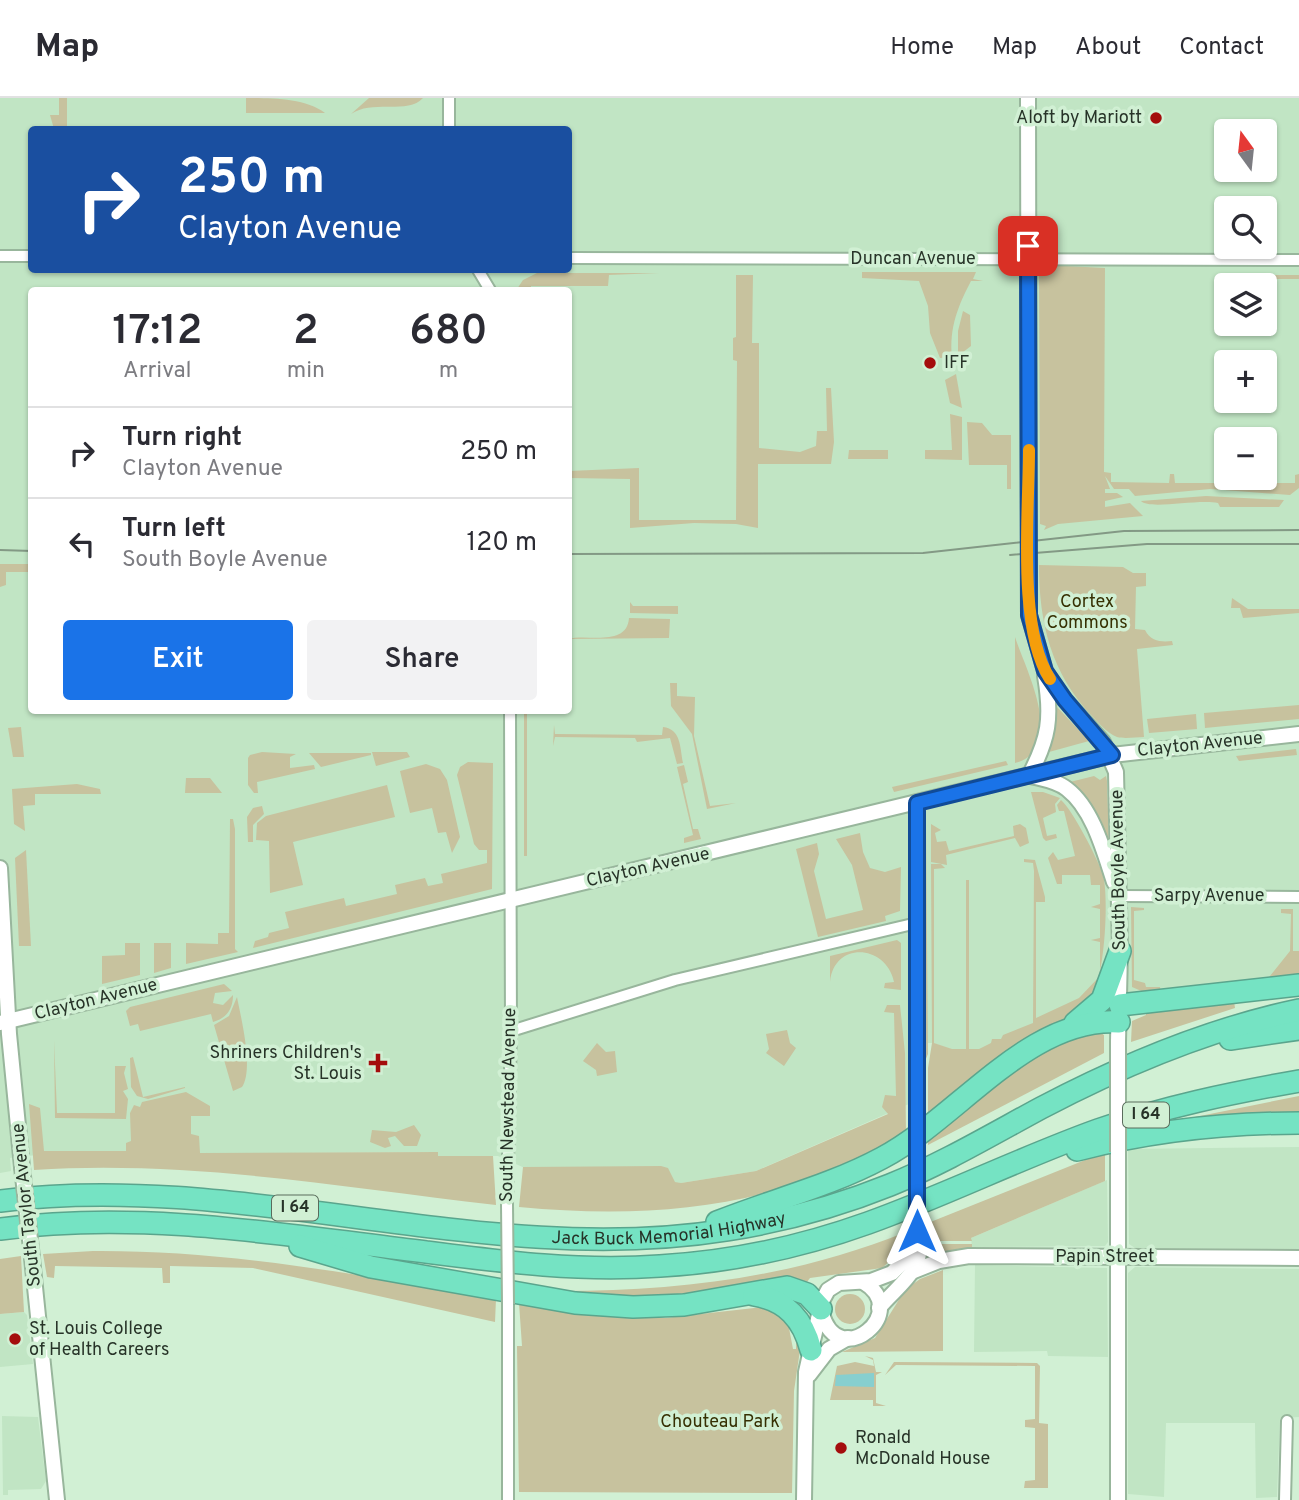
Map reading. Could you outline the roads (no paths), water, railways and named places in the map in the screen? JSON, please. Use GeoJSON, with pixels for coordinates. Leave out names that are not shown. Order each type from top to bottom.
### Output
{"type":"FeatureCollection","features":[{"type":"Feature","properties":{"kind":"highway"},"geometry":{"type":"LineString","coordinates":[[686,1236],[836,1180],[884,1158],[933,1126],[1010,1062],[1088,1015],[1102,1000],[1120,950]]}},
{"type":"Feature","properties":{"kind":"highway"},"geometry":{"type":"LineString","coordinates":[[1067,1029],[1082,1023],[1119,1023],[1299,985]]}},
{"type":"Feature","properties":{"kind":"highway","name":"Jack Buck Memorial Highway"},"geometry":{"type":"LineString","coordinates":[[0,1201],[97,1195],[179,1196],[537,1237],[621,1240],[686,1236],[810,1212],[890,1185],[967,1149],[1078,1089],[1176,1046],[1256,1019],[1299,1010]]}},
{"type":"Feature","properties":{"kind":"highway"},"geometry":{"type":"LineString","coordinates":[[1176,1046],[1299,1029]]}},
{"type":"Feature","properties":{"kind":"highway","name":"Jack Buck Memorial Highway"},"geometry":{"type":"LineString","coordinates":[[0,1229],[114,1222],[265,1233],[532,1265],[660,1266],[744,1256],[827,1237],[1062,1143],[1143,1115],[1299,1080]]}},
{"type":"Feature","properties":{"kind":"highway"},"geometry":{"type":"LineString","coordinates":[[1000,1170],[1156,1132],[1218,1125],[1299,1123]]}},
{"type":"Feature","properties":{"kind":"highway"},"geometry":{"type":"LineString","coordinates":[[265,1233],[338,1259],[371,1267],[575,1303],[660,1307],[751,1295],[778,1288],[796,1288],[807,1294],[821,1311]]}},
{"type":"Feature","properties":{"kind":"highway"},"geometry":{"type":"LineString","coordinates":[[751,1295],[775,1300],[792,1312],[803,1327],[811,1350]]}},
{"type":"Feature","properties":{"kind":"street"},"geometry":{"type":"LineString","coordinates":[[449,98],[449,126]]}},
{"type":"Feature","properties":{"kind":"street"},"geometry":{"type":"LineString","coordinates":[[1028,98],[1029,611],[1032,635],[1045,671],[1065,700],[1112,755]]}},
{"type":"Feature","properties":{"kind":"street"},"geometry":{"type":"LineString","coordinates":[[0,256],[28,256]]}},
{"type":"Feature","properties":{"kind":"street","name":"Duncan Avenue"},"geometry":{"type":"LineString","coordinates":[[572,258],[1299,260]]}},
{"type":"Feature","properties":{"kind":"street"},"geometry":{"type":"LineString","coordinates":[[1045,671],[1049,727],[1030,776],[1056,783],[1074,796],[1097,835],[1119,896]]}},
{"type":"Feature","properties":{"kind":"street","name":"South Newstead Avenue"},"geometry":{"type":"LineString","coordinates":[[508,1500],[510,714]]}},
{"type":"Feature","properties":{"kind":"street","name":"Clayton Avenue"},"geometry":{"type":"LineString","coordinates":[[4,1023],[1112,755],[1299,734]]}},
{"type":"Feature","properties":{"kind":"street","name":"South Boyle Avenue"},"geometry":{"type":"LineString","coordinates":[[1112,755],[1119,793],[1118,1500]]}},
{"type":"Feature","properties":{"kind":"street"},"geometry":{"type":"LineString","coordinates":[[806,1380],[824,1354],[849,1338],[863,1335],[873,1329],[879,1308],[914,1271],[919,1256],[917,803]]}},
{"type":"Feature","properties":{"kind":"street","name":"South Taylor Avenue"},"geometry":{"type":"LineString","coordinates":[[0,868],[4,1023],[57,1500]]}},
{"type":"Feature","properties":{"kind":"street","name":"Sarpy Avenue"},"geometry":{"type":"LineString","coordinates":[[1119,896],[1299,897]]}},
{"type":"Feature","properties":{"kind":"street"},"geometry":{"type":"LineString","coordinates":[[511,1031],[675,980],[917,923]]}},
{"type":"Feature","properties":{"kind":"street"},"geometry":{"type":"LineString","coordinates":[[804,1500],[806,1380],[825,1296],[834,1286],[851,1280],[863,1282],[887,1276],[898,1269],[917,1234]]}},
{"type":"Feature","properties":{"kind":"street","name":"Papin Street"},"geometry":{"type":"LineString","coordinates":[[914,1271],[939,1261],[969,1256],[1299,1258]]}},
{"type":"Feature","properties":{"kind":"street"},"geometry":{"type":"LineString","coordinates":[[863,1282],[873,1289],[879,1308]]}},
{"type":"Feature","properties":{"kind":"street"},"geometry":{"type":"LineString","coordinates":[[821,1311],[830,1330],[849,1338]]}},
{"type":"Feature","properties":{"kind":"street"},"geometry":{"type":"LineString","coordinates":[[1285,1500],[1287,1421]]}},
{"type":"Feature","properties":{"kind":"water"},"geometry":{"type":"Polygon","coordinates":[[[874,1373],[874,1387],[835,1386],[836,1375],[874,1373]]]}},
{"type":"Feature","properties":{"kind":"tram line"},"geometry":{"type":"LineString","coordinates":[[572,554],[923,553],[1124,531],[1299,530]]}},
{"type":"Feature","properties":{"kind":"tram line"},"geometry":{"type":"LineString","coordinates":[[1010,555],[1147,544],[1299,544]]}},
{"type":"Feature","properties":{"kind":"tram line"},"geometry":{"type":"LineString","coordinates":[[0,550],[28,551]]}},
{"type":"Feature","properties":{"kind":"place","name":"Aloft by Mariott"},"geometry":{"type":"Point","coordinates":[1156,118]}},
{"type":"Feature","properties":{"kind":"place","name":"IFF"},"geometry":{"type":"Point","coordinates":[930,363]}},
{"type":"Feature","properties":{"kind":"place","name":"Shriners Children's St. Louis"},"geometry":{"type":"Point","coordinates":[378,1063]}},
{"type":"Feature","properties":{"kind":"place","name":"St. Louis College of Health Careers"},"geometry":{"type":"Point","coordinates":[15,1339]}},
{"type":"Feature","properties":{"kind":"place","name":"Ronald McDonald House"},"geometry":{"type":"Point","coordinates":[841,1448]}},
{"type":"Feature","properties":{"kind":"park label","name":"Cortex Commons"},"geometry":{"type":"Point","coordinates":[1087,612]}},
{"type":"Feature","properties":{"kind":"park label","name":"Chouteau Park"},"geometry":{"type":"Point","coordinates":[720,1422]}}]}
